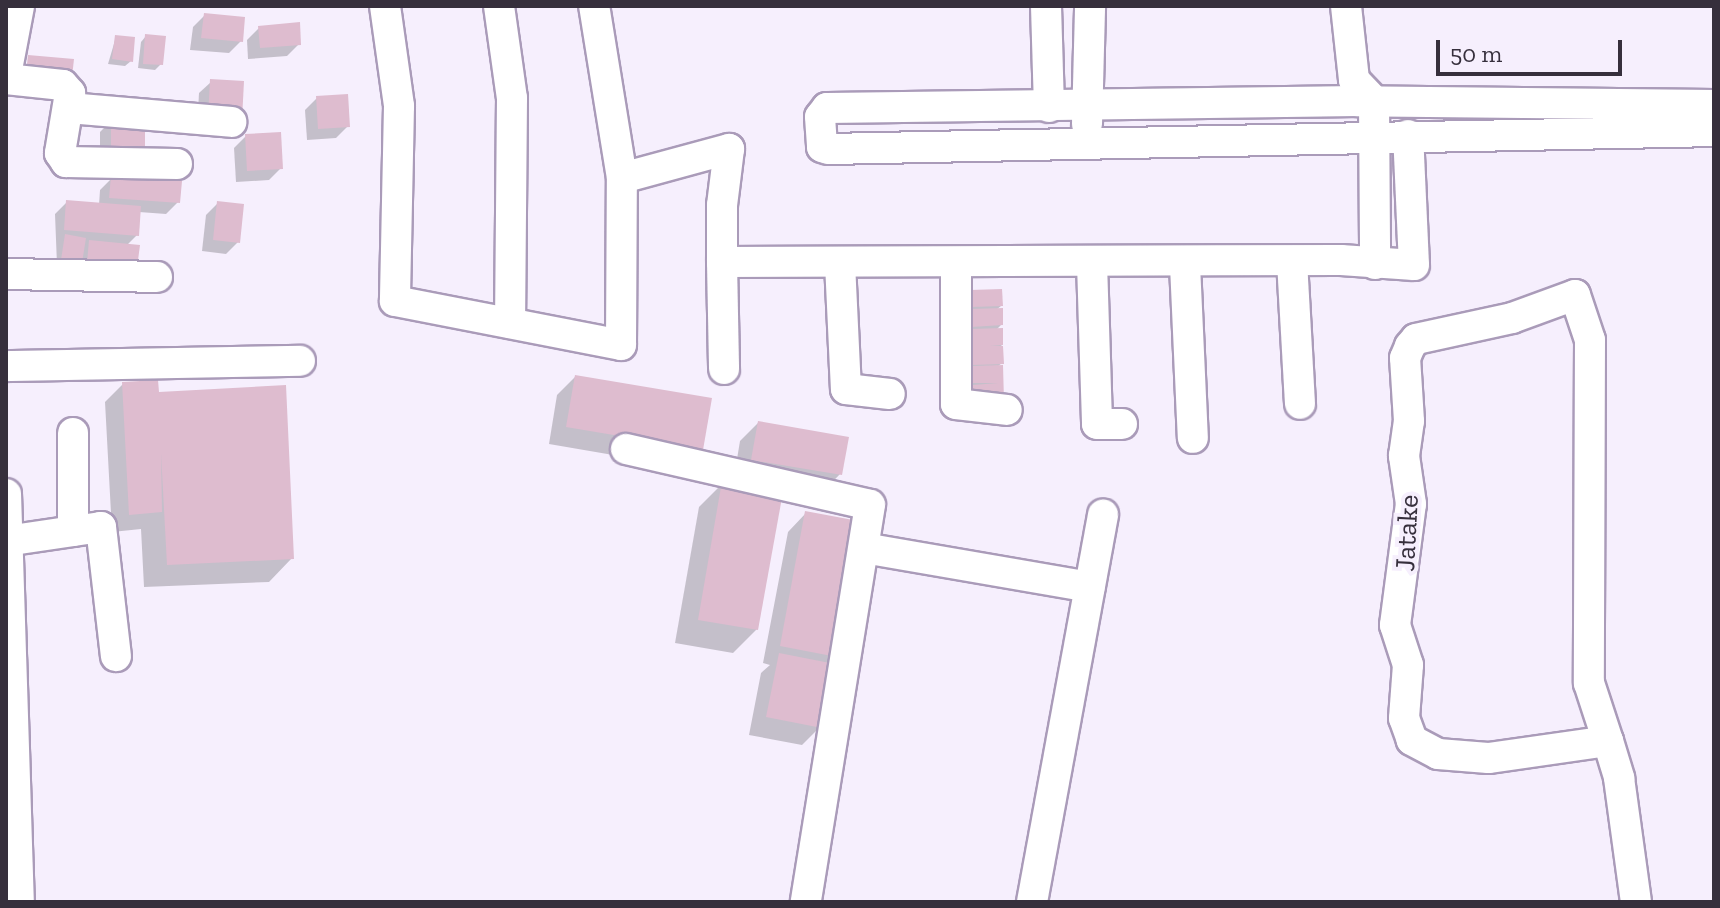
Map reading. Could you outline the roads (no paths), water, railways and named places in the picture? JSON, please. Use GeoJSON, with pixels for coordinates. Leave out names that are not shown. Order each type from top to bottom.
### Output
{"type":"FeatureCollection","features":[{"type":"Feature","properties":{"kind":"street"},"geometry":{"type":"LineString","coordinates":[[19,6],[6,77],[63,85],[70,93],[60,153],[66,162],[177,164]]}},
{"type":"Feature","properties":{"kind":"street"},"geometry":{"type":"LineString","coordinates":[[385,6],[399,106],[395,301],[621,345],[622,178],[594,6]]}},
{"type":"Feature","properties":{"kind":"street"},"geometry":{"type":"LineString","coordinates":[[499,6],[512,98],[510,323]]}},
{"type":"Feature","properties":{"kind":"street"},"geometry":{"type":"LineString","coordinates":[[1046,6],[1049,107]]}},
{"type":"Feature","properties":{"kind":"street"},"geometry":{"type":"LineString","coordinates":[[1087,146],[1090,6]]}},
{"type":"Feature","properties":{"kind":"street"},"geometry":{"type":"LineString","coordinates":[[1346,6],[1355,94],[1372,137],[1375,264]]}},
{"type":"Feature","properties":{"kind":"street"},"geometry":{"type":"LineString","coordinates":[[1339,136],[1355,94]]}},
{"type":"Feature","properties":{"kind":"street"},"geometry":{"type":"LineString","coordinates":[[1714,105],[1355,94],[1087,106],[827,108],[820,117],[822,147],[1087,146],[1339,136],[1714,131]]}},
{"type":"Feature","properties":{"kind":"street"},"geometry":{"type":"LineString","coordinates":[[69,108],[231,122]]}},
{"type":"Feature","properties":{"kind":"street"},"geometry":{"type":"LineString","coordinates":[[722,262],[1185,265],[1292,261],[1414,265],[1408,135]]}},
{"type":"Feature","properties":{"kind":"street"},"geometry":{"type":"LineString","coordinates":[[622,178],[729,149],[722,205],[724,369]]}},
{"type":"Feature","properties":{"kind":"street"},"geometry":{"type":"LineString","coordinates":[[1292,261],[1300,404]]}},
{"type":"Feature","properties":{"kind":"street"},"geometry":{"type":"LineString","coordinates":[[840,263],[846,389],[890,394]]}},
{"type":"Feature","properties":{"kind":"street"},"geometry":{"type":"LineString","coordinates":[[956,263],[956,404],[1007,410]]}},
{"type":"Feature","properties":{"kind":"street"},"geometry":{"type":"LineString","coordinates":[[1092,263],[1097,424],[1122,424]]}},
{"type":"Feature","properties":{"kind":"street"},"geometry":{"type":"LineString","coordinates":[[1185,265],[1193,438]]}},
{"type":"Feature","properties":{"kind":"street"},"geometry":{"type":"LineString","coordinates":[[6,274],[157,277]]}},
{"type":"Feature","properties":{"kind":"street","name":"Jatake"},"geometry":{"type":"LineString","coordinates":[[1575,295],[1590,340],[1592,604],[1587,660],[1589,683],[1608,741],[1488,758],[1438,754],[1412,740],[1404,718],[1408,665],[1395,625],[1411,504],[1404,456],[1409,421],[1405,358],[1410,346],[1416,339],[1512,318],[1575,295]]}},
{"type":"Feature","properties":{"kind":"street"},"geometry":{"type":"LineString","coordinates":[[6,366],[300,361]]}},
{"type":"Feature","properties":{"kind":"street"},"geometry":{"type":"LineString","coordinates":[[73,433],[73,531]]}},
{"type":"Feature","properties":{"kind":"street"},"geometry":{"type":"LineString","coordinates":[[626,449],[870,505],[806,902]]}},
{"type":"Feature","properties":{"kind":"street"},"geometry":{"type":"LineString","coordinates":[[6,494],[19,902]]}},
{"type":"Feature","properties":{"kind":"street"},"geometry":{"type":"LineString","coordinates":[[1032,902],[1103,514]]}},
{"type":"Feature","properties":{"kind":"street"},"geometry":{"type":"LineString","coordinates":[[8,540],[101,527],[116,656]]}},
{"type":"Feature","properties":{"kind":"street"},"geometry":{"type":"LineString","coordinates":[[864,548],[1090,587]]}},
{"type":"Feature","properties":{"kind":"street"},"geometry":{"type":"LineString","coordinates":[[1608,741],[1624,801],[1636,902]]}}]}
